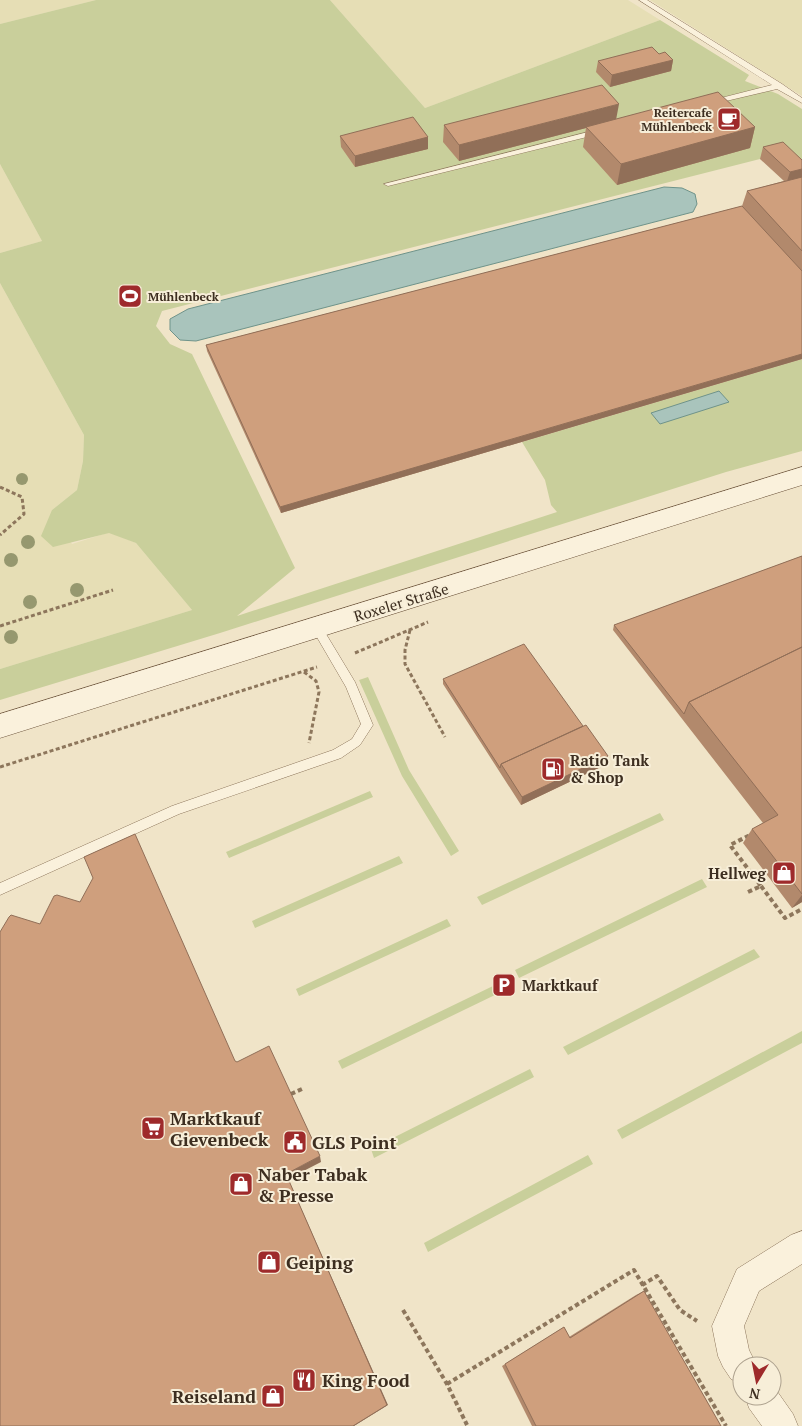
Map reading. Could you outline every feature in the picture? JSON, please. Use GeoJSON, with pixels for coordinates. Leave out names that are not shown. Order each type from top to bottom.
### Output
{"type":"FeatureCollection","features":[{"type":"Feature","properties":{"kind":"main road","name":"Roxeler Straße"},"geometry":{"type":"LineString","coordinates":[[0,726],[802,476]]}},
{"type":"Feature","properties":{"kind":"street"},"geometry":{"type":"LineString","coordinates":[[734,1356],[728,1326],[748,1280],[802,1246]]}},
{"type":"Feature","properties":{"kind":"street"},"geometry":{"type":"LineString","coordinates":[[768,1406],[781,1426]]}},
{"type":"Feature","properties":{"kind":"lane"},"geometry":{"type":"LineString","coordinates":[[642,0],[802,101]]}},
{"type":"Feature","properties":{"kind":"lane"},"geometry":{"type":"LineString","coordinates":[[702,105],[779,86]]}},
{"type":"Feature","properties":{"kind":"lane"},"geometry":{"type":"LineString","coordinates":[[388,184],[607,129]]}},
{"type":"Feature","properties":{"kind":"lane"},"geometry":{"type":"LineString","coordinates":[[0,889],[176,810],[337,754],[356,742],[367,725],[351,685],[316,627]]}},
{"type":"Feature","properties":{"kind":"path"},"geometry":{"type":"LineString","coordinates":[[0,487],[22,497],[24,514],[0,535]]}},
{"type":"Feature","properties":{"kind":"path"},"geometry":{"type":"LineString","coordinates":[[0,626],[113,590]]}},
{"type":"Feature","properties":{"kind":"path"},"geometry":{"type":"LineString","coordinates":[[0,767],[304,672],[374,647],[437,618]]}},
{"type":"Feature","properties":{"kind":"path"},"geometry":{"type":"LineString","coordinates":[[410,630],[405,650],[405,664],[446,737]]}},
{"type":"Feature","properties":{"kind":"path"},"geometry":{"type":"LineString","coordinates":[[304,672],[316,681],[319,692],[305,766]]}},
{"type":"Feature","properties":{"kind":"path"},"geometry":{"type":"LineString","coordinates":[[756,836],[754,833],[730,845],[785,918],[802,910]]}},
{"type":"Feature","properties":{"kind":"path"},"geometry":{"type":"LineString","coordinates":[[748,892],[761,886]]}},
{"type":"Feature","properties":{"kind":"path"},"geometry":{"type":"LineString","coordinates":[[291,1094],[302,1089]]}},
{"type":"Feature","properties":{"kind":"path"},"geometry":{"type":"LineString","coordinates":[[447,1384],[634,1270],[726,1426]]}},
{"type":"Feature","properties":{"kind":"path"},"geometry":{"type":"LineString","coordinates":[[642,1285],[657,1276],[680,1310],[703,1324],[728,1326]]}},
{"type":"Feature","properties":{"kind":"path"},"geometry":{"type":"LineString","coordinates":[[403,1310],[447,1384],[466,1426]]}},
{"type":"Feature","properties":{"kind":"shaded area"},"geometry":{"type":"Polygon","coordinates":[[[0,0],[96,0],[0,24],[0,0]]]}},
{"type":"Feature","properties":{"kind":"shaded area"},"geometry":{"type":"Polygon","coordinates":[[[330,0],[628,0],[660,20],[425,108],[330,0]]]}},
{"type":"Feature","properties":{"kind":"shaded area"},"geometry":{"type":"Polygon","coordinates":[[[650,0],[802,0],[802,96],[650,0]]]}},
{"type":"Feature","properties":{"kind":"shaded area"},"geometry":{"type":"Polygon","coordinates":[[[0,164],[42,241],[0,253],[0,164]]]}},
{"type":"Feature","properties":{"kind":"shaded area"},"geometry":{"type":"Polygon","coordinates":[[[0,283],[84,435],[83,461],[77,490],[52,510],[72,544],[110,532],[136,543],[192,610],[0,669],[0,283]]]}},
{"type":"Feature","properties":{"kind":"green space","name":"Mühlenbeck"},"geometry":{"type":"Polygon","coordinates":[[[96,0],[330,0],[425,108],[660,20],[749,75],[745,81],[778,94],[802,109],[802,175],[760,159],[162,311],[156,326],[170,344],[192,354],[295,568],[237,616],[557,512],[551,505],[545,480],[522,442],[802,359],[802,451],[726,472],[220,633],[0,700],[0,669],[192,610],[136,543],[109,533],[53,547],[41,536],[52,510],[77,490],[83,461],[84,435],[0,283],[0,253],[42,241],[0,164],[0,24],[96,0]]]}},
{"type":"Feature","properties":{"kind":"green space"},"geometry":{"type":"Polygon","coordinates":[[[368,677],[409,770],[459,851],[451,856],[402,776],[359,680],[368,677]]]}},
{"type":"Feature","properties":{"kind":"green space"},"geometry":{"type":"Polygon","coordinates":[[[370,791],[373,797],[229,858],[226,852],[370,791]]]}},
{"type":"Feature","properties":{"kind":"green space"},"geometry":{"type":"Polygon","coordinates":[[[660,813],[664,820],[482,905],[477,897],[660,813]]]}},
{"type":"Feature","properties":{"kind":"green space"},"geometry":{"type":"Polygon","coordinates":[[[399,856],[403,863],[255,928],[252,921],[399,856]]]}},
{"type":"Feature","properties":{"kind":"green space"},"geometry":{"type":"Polygon","coordinates":[[[702,879],[707,887],[519,978],[515,970],[702,879]]]}},
{"type":"Feature","properties":{"kind":"green space"},"geometry":{"type":"Polygon","coordinates":[[[447,919],[451,926],[299,996],[296,989],[447,919]]]}},
{"type":"Feature","properties":{"kind":"green space"},"geometry":{"type":"Polygon","coordinates":[[[754,949],[760,957],[568,1055],[563,1047],[754,949]]]}},
{"type":"Feature","properties":{"kind":"green space"},"geometry":{"type":"Polygon","coordinates":[[[493,986],[497,994],[342,1069],[338,1061],[493,986]]]}},
{"type":"Feature","properties":{"kind":"green space"},"geometry":{"type":"Polygon","coordinates":[[[802,1031],[802,1043],[622,1139],[617,1130],[802,1031]]]}},
{"type":"Feature","properties":{"kind":"green space"},"geometry":{"type":"Polygon","coordinates":[[[530,1069],[534,1077],[374,1158],[371,1149],[530,1069]]]}},
{"type":"Feature","properties":{"kind":"green space"},"geometry":{"type":"Polygon","coordinates":[[[588,1155],[593,1164],[428,1252],[424,1243],[588,1155]]]}},
{"type":"Feature","properties":{"kind":"water"},"geometry":{"type":"Polygon","coordinates":[[[664,187],[682,188],[695,194],[697,204],[693,212],[196,341],[180,340],[170,330],[170,319],[188,309],[664,187]]]}},
{"type":"Feature","properties":{"kind":"water"},"geometry":{"type":"Polygon","coordinates":[[[719,391],[729,402],[660,424],[651,413],[719,391]]]}},
{"type":"Feature","properties":{"kind":"building"},"geometry":{"type":"Polygon","coordinates":[[[652,47],[659,54],[665,52],[673,60],[612,75],[598,61],[652,47]]]}},
{"type":"Feature","properties":{"kind":"building"},"geometry":{"type":"Polygon","coordinates":[[[602,85],[619,104],[459,145],[444,125],[602,85]]]}},
{"type":"Feature","properties":{"kind":"building"},"geometry":{"type":"Polygon","coordinates":[[[718,92],[755,127],[621,164],[586,127],[718,92]]]}},
{"type":"Feature","properties":{"kind":"building"},"geometry":{"type":"Polygon","coordinates":[[[413,117],[428,137],[355,156],[340,136],[413,117]]]}},
{"type":"Feature","properties":{"kind":"building"},"geometry":{"type":"Polygon","coordinates":[[[783,142],[802,160],[802,169],[790,172],[763,147],[783,142]]]}},
{"type":"Feature","properties":{"kind":"building"},"geometry":{"type":"Polygon","coordinates":[[[802,177],[802,251],[747,191],[802,177]]]}},
{"type":"Feature","properties":{"kind":"building"},"geometry":{"type":"Polygon","coordinates":[[[742,206],[802,271],[802,354],[280,507],[206,345],[742,206]]]}},
{"type":"Feature","properties":{"kind":"building"},"geometry":{"type":"Polygon","coordinates":[[[802,556],[802,647],[689,702],[684,714],[614,625],[802,556]]]}},
{"type":"Feature","properties":{"kind":"building"},"geometry":{"type":"Polygon","coordinates":[[[524,644],[583,726],[501,764],[500,768],[443,679],[524,644]]]}},
{"type":"Feature","properties":{"kind":"building"},"geometry":{"type":"Polygon","coordinates":[[[802,647],[802,894],[752,829],[778,815],[689,702],[802,647]]]}},
{"type":"Feature","properties":{"kind":"building","name":"Ratio Tank & Shop"},"geometry":{"type":"Polygon","coordinates":[[[586,725],[608,756],[522,797],[501,764],[586,725]]]}},
{"type":"Feature","properties":{"kind":"building","name":"Marktkauf Gievenbeck"},"geometry":{"type":"Polygon","coordinates":[[[135,834],[235,1061],[237,1062],[269,1046],[320,1156],[286,1174],[387,1405],[353,1426],[0,1426],[0,932],[11,915],[40,924],[54,896],[57,895],[80,902],[93,878],[84,857],[135,834]]]}},
{"type":"Feature","properties":{"kind":"building"},"geometry":{"type":"Polygon","coordinates":[[[644,1291],[721,1426],[536,1426],[505,1364],[564,1327],[570,1338],[644,1291]]]}},
{"type":"Feature","properties":{"kind":"place","name":"Reitercafe Mühlenbeck"},"geometry":{"type":"Point","coordinates":[729,119]}},
{"type":"Feature","properties":{"kind":"place","name":"Mühlenbeck"},"geometry":{"type":"Point","coordinates":[130,296]}},
{"type":"Feature","properties":{"kind":"place","name":"Ratio Tank & Shop"},"geometry":{"type":"Point","coordinates":[553,769]}},
{"type":"Feature","properties":{"kind":"place","name":"Hellweg"},"geometry":{"type":"Point","coordinates":[784,873]}},
{"type":"Feature","properties":{"kind":"place","name":"Marktkauf"},"geometry":{"type":"Point","coordinates":[504,985]}},
{"type":"Feature","properties":{"kind":"place","name":"Marktkauf Gievenbeck"},"geometry":{"type":"Point","coordinates":[153,1128]}},
{"type":"Feature","properties":{"kind":"place","name":"GLS Point"},"geometry":{"type":"Point","coordinates":[295,1142]}},
{"type":"Feature","properties":{"kind":"place","name":"Naber Tabak & Presse"},"geometry":{"type":"Point","coordinates":[241,1184]}},
{"type":"Feature","properties":{"kind":"place","name":"Geiping"},"geometry":{"type":"Point","coordinates":[269,1262]}},
{"type":"Feature","properties":{"kind":"place","name":"King Food"},"geometry":{"type":"Point","coordinates":[304,1380]}},
{"type":"Feature","properties":{"kind":"place","name":"Reiseland"},"geometry":{"type":"Point","coordinates":[273,1396]}}]}
